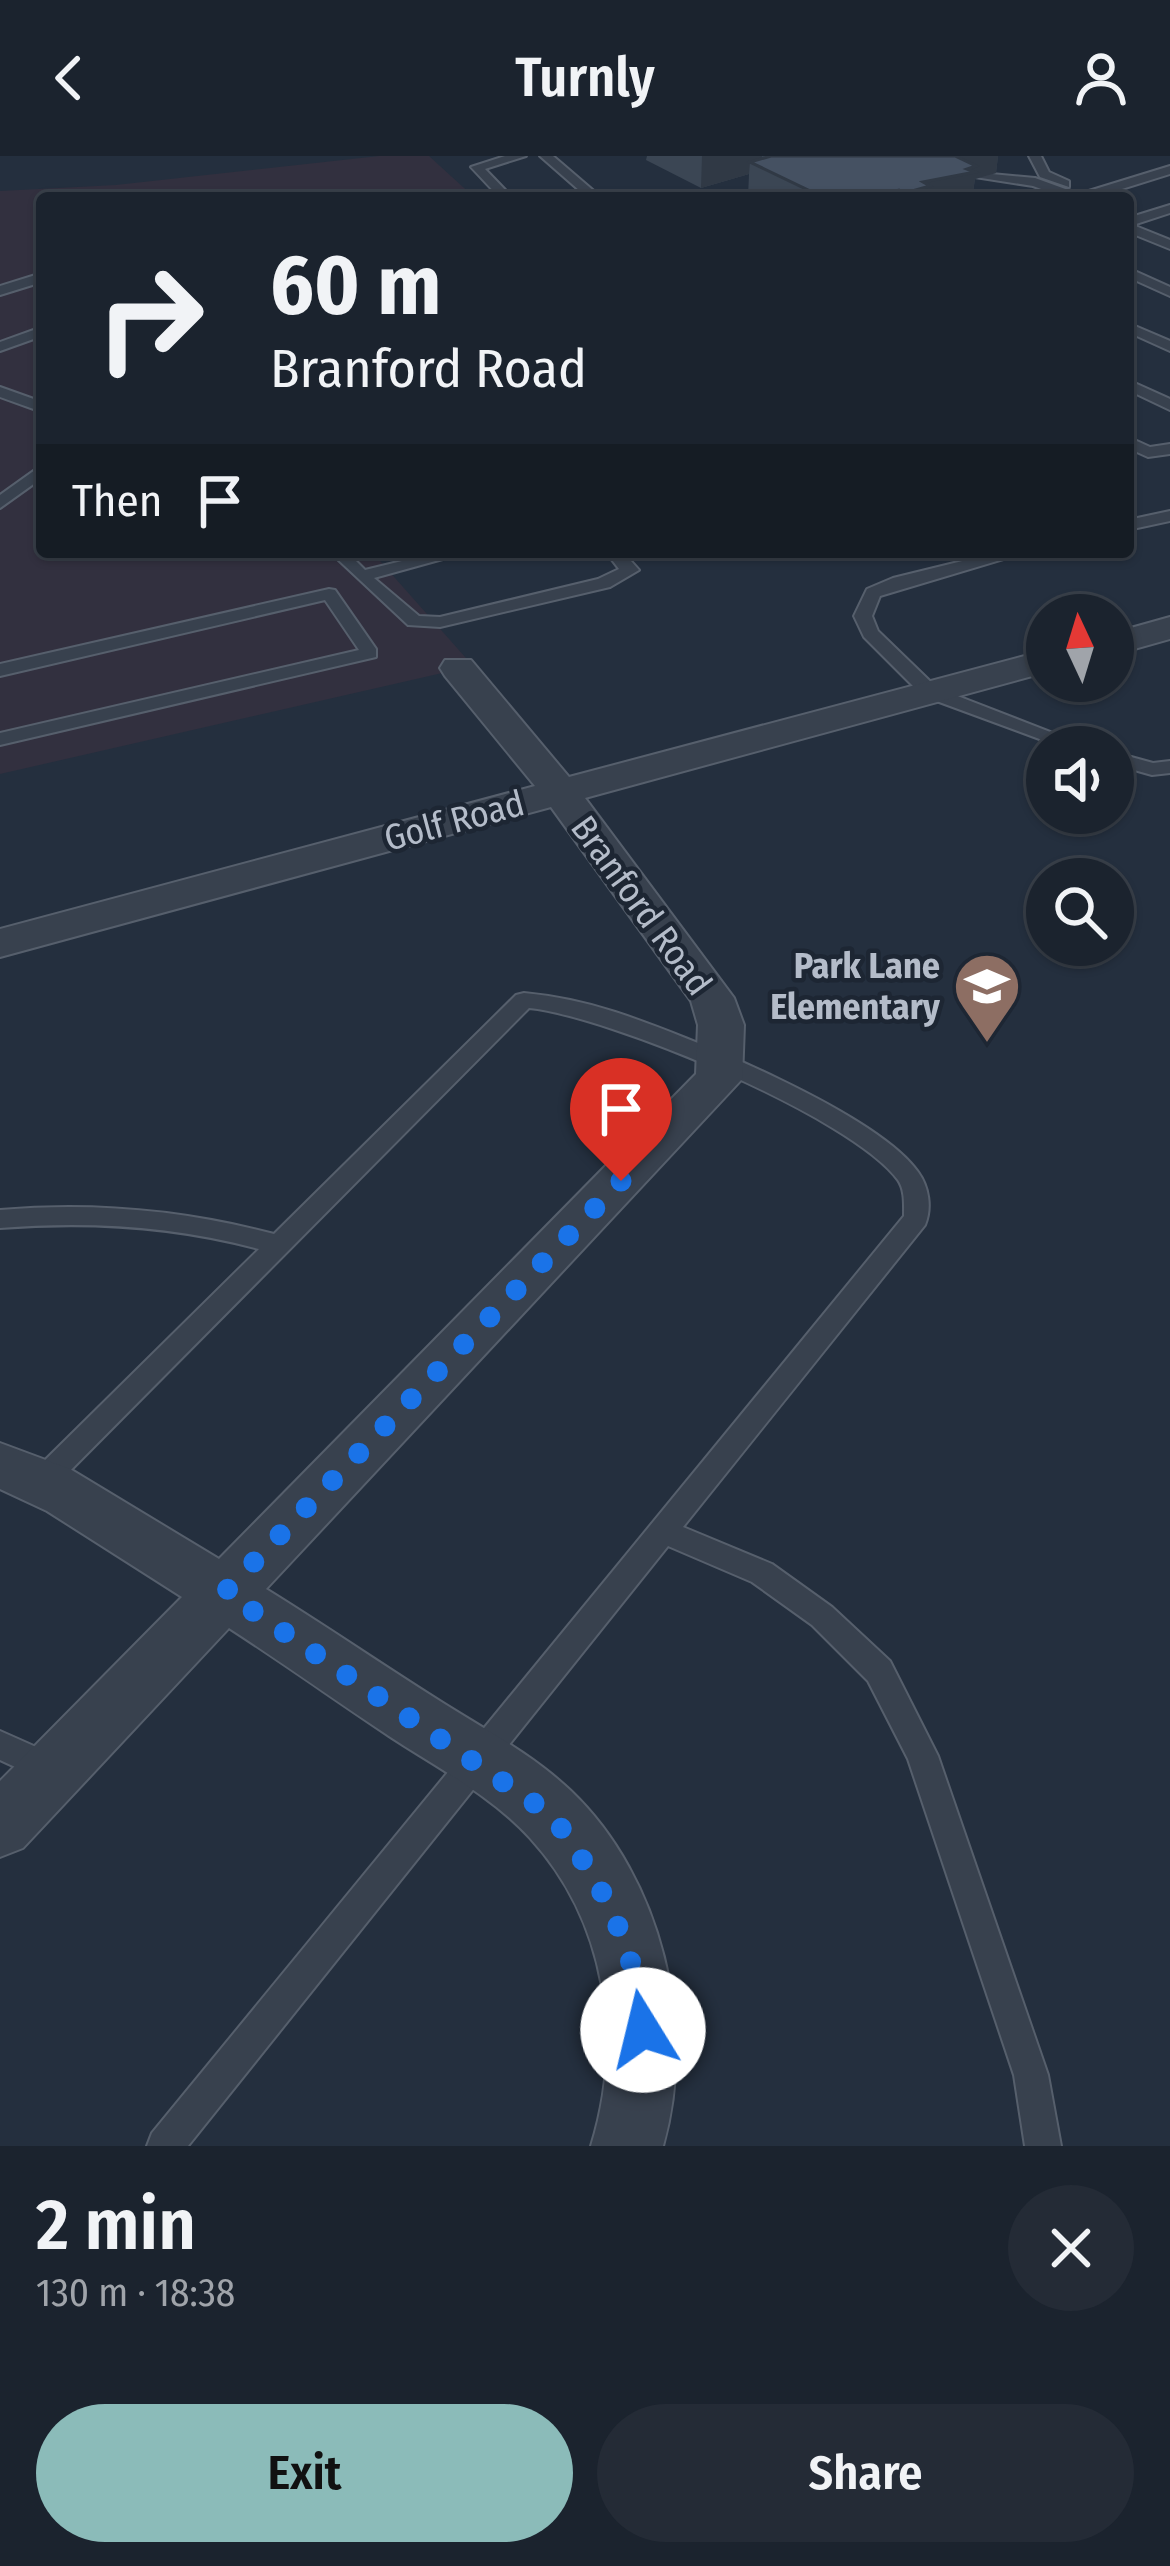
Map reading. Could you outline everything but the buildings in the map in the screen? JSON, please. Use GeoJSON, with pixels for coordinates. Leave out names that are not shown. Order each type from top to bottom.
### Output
{"type":"FeatureCollection","features":[{"type":"Feature","properties":{"kind":"street"},"geometry":{"type":"LineString","coordinates":[[1134,638],[1170,628]]}},
{"type":"Feature","properties":{"kind":"street","name":"Golf Road"},"geometry":{"type":"LineString","coordinates":[[0,943],[1026,667]]}},
{"type":"Feature","properties":{"kind":"street","name":"Branford Road"},"geometry":{"type":"LineString","coordinates":[[458,668],[560,792],[712,998],[722,1025],[722,1065]]}},
{"type":"Feature","properties":{"kind":"street"},"geometry":{"type":"LineString","coordinates":[[0,1826],[26,1757],[225,1592],[719,1079],[722,1065]]}},
{"type":"Feature","properties":{"kind":"street"},"geometry":{"type":"LineString","coordinates":[[21,1473],[225,1592],[553,1816],[596,1880],[623,1937],[641,1996],[644,2063],[635,2126],[627,2146]]}},
{"type":"Feature","properties":{"kind":"lane"},"geometry":{"type":"LineString","coordinates":[[501,192],[477,167],[520,156]]}},
{"type":"Feature","properties":{"kind":"lane"},"geometry":{"type":"LineString","coordinates":[[546,156],[589,192]]}},
{"type":"Feature","properties":{"kind":"lane"},"geometry":{"type":"LineString","coordinates":[[1035,156],[1044,174],[1074,192]]}},
{"type":"Feature","properties":{"kind":"lane"},"geometry":{"type":"LineString","coordinates":[[1098,192],[1170,170]]}},
{"type":"Feature","properties":{"kind":"lane"},"geometry":{"type":"LineString","coordinates":[[981,177],[1034,182],[1066,192]]}},
{"type":"Feature","properties":{"kind":"lane"},"geometry":{"type":"LineString","coordinates":[[1134,222],[1170,209]]}},
{"type":"Feature","properties":{"kind":"lane"},"geometry":{"type":"LineString","coordinates":[[1134,227],[1170,245]]}},
{"type":"Feature","properties":{"kind":"lane"},"geometry":{"type":"LineString","coordinates":[[1134,275],[1170,292]]}},
{"type":"Feature","properties":{"kind":"lane"},"geometry":{"type":"LineString","coordinates":[[0,291],[36,279]]}},
{"type":"Feature","properties":{"kind":"lane"},"geometry":{"type":"LineString","coordinates":[[1134,330],[1170,347]]}},
{"type":"Feature","properties":{"kind":"lane"},"geometry":{"type":"LineString","coordinates":[[0,348],[36,333]]}},
{"type":"Feature","properties":{"kind":"lane"},"geometry":{"type":"LineString","coordinates":[[0,348],[36,344]]}},
{"type":"Feature","properties":{"kind":"lane"},"geometry":{"type":"LineString","coordinates":[[1134,387],[1170,405]]}},
{"type":"Feature","properties":{"kind":"lane"},"geometry":{"type":"LineString","coordinates":[[1134,445],[1148,452],[1170,449]]}},
{"type":"Feature","properties":{"kind":"lane"},"geometry":{"type":"LineString","coordinates":[[0,502],[36,475]]}},
{"type":"Feature","properties":{"kind":"lane"},"geometry":{"type":"LineString","coordinates":[[1134,524],[1170,516]]}},
{"type":"Feature","properties":{"kind":"lane"},"geometry":{"type":"LineString","coordinates":[[344,558],[414,621],[440,622],[604,583],[630,570],[619,558]]}},
{"type":"Feature","properties":{"kind":"lane"},"geometry":{"type":"LineString","coordinates":[[361,576],[435,558]]}},
{"type":"Feature","properties":{"kind":"lane"},"geometry":{"type":"LineString","coordinates":[[995,558],[873,593],[863,616],[870,633],[930,692],[1026,727]]}},
{"type":"Feature","properties":{"kind":"lane"},"geometry":{"type":"LineString","coordinates":[[0,670],[329,594],[370,653],[0,739]]}},
{"type":"Feature","properties":{"kind":"lane"},"geometry":{"type":"LineString","coordinates":[[1134,764],[1170,767]]}},
{"type":"Feature","properties":{"kind":"lane"},"geometry":{"type":"LineString","coordinates":[[21,1473],[278,1244],[524,1000],[544,998],[574,1005],[722,1065],[864,1136],[907,1174],[918,1197],[916,1218],[165,2146]]}},
{"type":"Feature","properties":{"kind":"lane"},"geometry":{"type":"LineString","coordinates":[[0,1220],[50,1214],[202,1222],[278,1244]]}},
{"type":"Feature","properties":{"kind":"lane"},"geometry":{"type":"LineString","coordinates":[[661,1530],[762,1573],[822,1616],[878,1671],[922,1756],[1031,2075],[1043,2146]]}},
{"type":"Feature","properties":{"kind":"shaded area"},"geometry":{"type":"Polygon","coordinates":[[[379,156],[429,156],[468,192],[36,192],[36,558],[377,558],[473,666],[0,774],[0,191],[116,185],[379,156]]]}},
{"type":"Feature","properties":{"kind":"place","name":"Park Lane Elementary"},"geometry":{"type":"Point","coordinates":[987,1045]}},
{"type":"Feature","properties":{"kind":"route"},"geometry":{"type":"LineString","coordinates":[[621,1181],[225,1592],[553,1816],[596,1880],[623,1937],[641,1996],[643,2030]]}}]}
